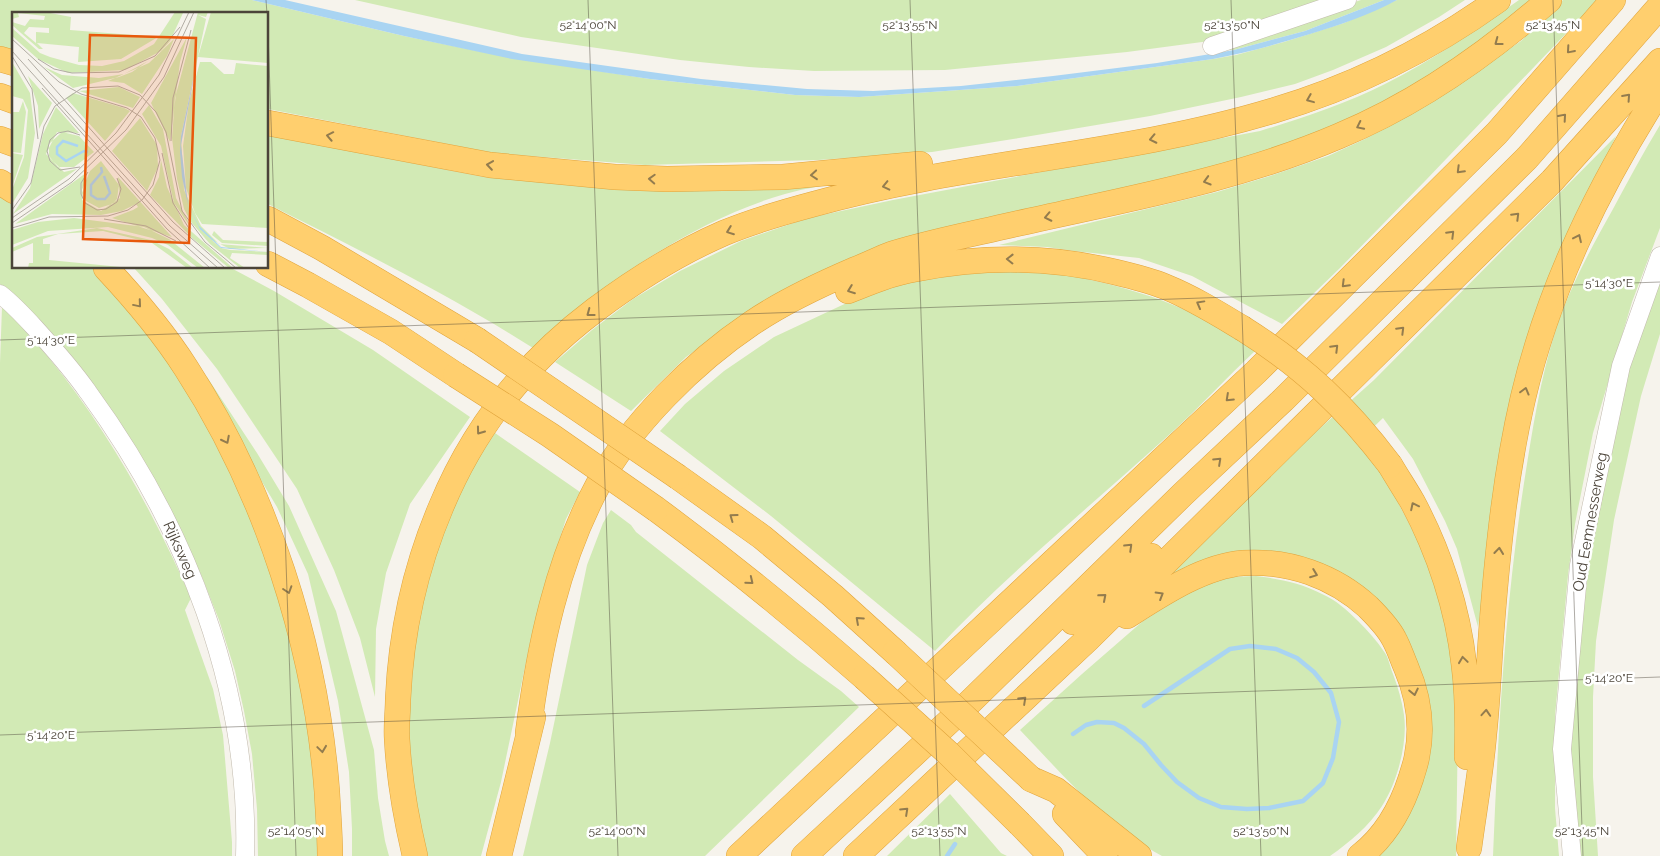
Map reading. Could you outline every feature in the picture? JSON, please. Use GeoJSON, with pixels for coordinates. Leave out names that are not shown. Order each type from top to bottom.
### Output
{"type":"FeatureCollection","features":[{"type":"Feature","properties":{"kind":"highway"},"geometry":{"type":"LineString","coordinates":[[415,856],[406,815],[397,736],[400,675],[407,619],[416,579],[435,520],[452,480],[475,438],[512,388],[545,350],[594,311],[649,273],[680,255],[725,233],[769,216],[902,182],[1143,141],[1268,113],[1303,102],[1404,59],[1444,36],[1498,0]]}},
{"type":"Feature","properties":{"kind":"highway"},"geometry":{"type":"LineString","coordinates":[[528,733],[539,658],[557,588],[572,542],[599,484],[614,458],[655,408],[683,379],[751,324],[806,292],[892,254],[959,237],[1176,189],[1290,155],[1340,136],[1409,102],[1464,67],[1549,0]]}},
{"type":"Feature","properties":{"kind":"highway"},"geometry":{"type":"LineString","coordinates":[[739,856],[1256,372],[1497,133],[1614,0]]}},
{"type":"Feature","properties":{"kind":"highway"},"geometry":{"type":"LineString","coordinates":[[804,856],[969,703],[1176,501],[1283,400],[1527,158],[1660,6]]}},
{"type":"Feature","properties":{"kind":"highway"},"geometry":{"type":"LineString","coordinates":[[856,856],[1088,639],[1552,181],[1660,61]]}},
{"type":"Feature","properties":{"kind":"highway"},"geometry":{"type":"LineString","coordinates":[[1469,852],[1484,734],[1492,622],[1504,504],[1523,397],[1536,350],[1571,252],[1612,169],[1660,90]]}},
{"type":"Feature","properties":{"kind":"highway"},"geometry":{"type":"LineString","coordinates":[[0,96],[12,100]]}},
{"type":"Feature","properties":{"kind":"highway"},"geometry":{"type":"LineString","coordinates":[[269,124],[490,165],[615,177],[667,179],[783,177],[943,162],[1037,159]]}},
{"type":"Feature","properties":{"kind":"highway"},"geometry":{"type":"LineString","coordinates":[[0,139],[12,143]]}},
{"type":"Feature","properties":{"kind":"highway"},"geometry":{"type":"LineString","coordinates":[[0,182],[12,191]]}},
{"type":"Feature","properties":{"kind":"highway"},"geometry":{"type":"LineString","coordinates":[[269,221],[322,248],[477,340],[678,477],[762,538],[833,596],[1031,780],[1139,856]]}},
{"type":"Feature","properties":{"kind":"highway"},"geometry":{"type":"LineString","coordinates":[[499,856],[554,631],[581,538],[599,501],[622,462],[650,424],[684,389],[733,350],[776,324],[822,301],[878,279],[915,269],[968,262],[1015,259],[1066,263],[1134,277],[1164,286],[1198,302],[1272,347],[1326,391],[1353,419],[1390,466],[1412,502],[1432,543],[1445,576],[1458,624],[1468,707],[1469,852]]}},
{"type":"Feature","properties":{"kind":"highway"},"geometry":{"type":"LineString","coordinates":[[269,265],[391,332],[550,435],[698,540],[794,616],[864,677],[948,753],[1051,856]]}},
{"type":"Feature","properties":{"kind":"highway"},"geometry":{"type":"LineString","coordinates":[[107,269],[155,325],[186,368],[214,416],[241,469],[264,522],[296,613],[317,709],[325,767],[330,856]]}},
{"type":"Feature","properties":{"kind":"highway"},"geometry":{"type":"LineString","coordinates":[[969,703],[1079,618],[1316,414]]}},
{"type":"Feature","properties":{"kind":"highway"},"geometry":{"type":"LineString","coordinates":[[1088,639],[1177,585],[1209,571],[1242,563],[1272,564],[1301,569],[1325,578],[1353,594],[1377,616],[1394,638],[1412,680],[1420,716],[1417,756],[1406,793],[1397,814],[1383,834],[1360,856]]}},
{"type":"Feature","properties":{"kind":"highway"},"geometry":{"type":"LineString","coordinates":[[1053,794],[1105,856]]}},
{"type":"Feature","properties":{"kind":"highway"},"geometry":{"type":"LineString","coordinates":[[1020,824],[1041,856]]}},
{"type":"Feature","properties":{"kind":"street"},"geometry":{"type":"LineString","coordinates":[[1212,46],[1346,0]]}},
{"type":"Feature","properties":{"kind":"street","name":"Oud Eemnesserweg"},"geometry":{"type":"LineString","coordinates":[[1572,856],[1562,749],[1579,565],[1621,366],[1660,256]]}},
{"type":"Feature","properties":{"kind":"street","name":"Rijksweg"},"geometry":{"type":"LineString","coordinates":[[0,294],[12,303],[66,361],[116,430],[167,519],[186,561],[216,643],[232,700],[242,765],[246,828],[245,856]]}},
{"type":"Feature","properties":{"kind":"green space"},"geometry":{"type":"Polygon","coordinates":[[[0,0],[252,0],[404,36],[502,56],[650,79],[795,95],[859,97],[1017,86],[1213,59],[1284,42],[1344,23],[1397,0],[1465,0],[1386,47],[1295,84],[1150,116],[932,152],[818,160],[645,165],[493,153],[269,109],[269,12],[12,12],[12,53],[0,50],[0,0]]]}},
{"type":"Feature","properties":{"kind":"green space"},"geometry":{"type":"Polygon","coordinates":[[[355,0],[1320,0],[1243,29],[1229,26],[1226,30],[1227,34],[1217,40],[1127,52],[945,70],[814,71],[680,60],[521,37],[355,0]]]}},
{"type":"Feature","properties":{"kind":"green space"},"geometry":{"type":"Polygon","coordinates":[[[1361,0],[1384,0],[1305,31],[1234,50],[1216,48],[1361,0]]]}},
{"type":"Feature","properties":{"kind":"green space"},"geometry":{"type":"Polygon","coordinates":[[[1519,0],[1532,0],[1432,81],[1344,128],[769,300],[686,357],[631,411],[555,362],[592,330],[633,299],[680,271],[741,241],[808,218],[893,200],[1260,131],[1339,104],[1403,75],[1437,55],[1519,0]]]}},
{"type":"Feature","properties":{"kind":"green space"},"geometry":{"type":"Polygon","coordinates":[[[1563,0],[1598,0],[1426,180],[1282,324],[1192,276],[1139,258],[1047,247],[999,245],[1217,192],[1328,156],[1365,139],[1409,115],[1449,90],[1521,41],[1563,0]]]}},
{"type":"Feature","properties":{"kind":"green space"},"geometry":{"type":"Polygon","coordinates":[[[1660,125],[1660,228],[1632,302],[1593,433],[1575,524],[1568,575],[1555,716],[1555,808],[1559,856],[1493,856],[1497,762],[1507,623],[1517,530],[1541,386],[1556,329],[1574,283],[1660,125]]]}},
{"type":"Feature","properties":{"kind":"green space"},"geometry":{"type":"Polygon","coordinates":[[[269,135],[484,177],[558,182],[852,181],[802,190],[760,202],[736,211],[667,246],[584,303],[533,348],[501,328],[369,255],[269,205],[269,135]]]}},
{"type":"Feature","properties":{"kind":"green space"},"geometry":{"type":"Polygon","coordinates":[[[1616,136],[1546,291],[1483,593],[1478,627],[1457,549],[1445,521],[1413,459],[1383,418],[1358,442],[1383,474],[1421,546],[1448,626],[1458,722],[1456,856],[1371,856],[1420,781],[1402,630],[1287,558],[1153,588],[1233,507],[1374,380],[1616,136]]]}},
{"type":"Feature","properties":{"kind":"green space"},"geometry":{"type":"Polygon","coordinates":[[[0,196],[12,201],[12,269],[98,269],[147,323],[233,464],[301,662],[326,856],[258,856],[257,809],[252,754],[244,711],[235,671],[219,620],[202,577],[181,532],[20,303],[0,284],[0,196]]]}},
{"type":"Feature","properties":{"kind":"green space"},"geometry":{"type":"Polygon","coordinates":[[[1023,266],[1094,280],[1162,301],[1206,320],[1255,351],[1181,424],[992,594],[935,651],[771,516],[660,431],[685,404],[724,371],[774,337],[853,300],[877,286],[1023,266]]]}},
{"type":"Feature","properties":{"kind":"green space"},"geometry":{"type":"Polygon","coordinates":[[[135,269],[233,269],[274,291],[373,350],[470,417],[410,504],[386,573],[376,629],[375,697],[360,638],[334,570],[297,489],[217,369],[162,299],[135,269]]]}},
{"type":"Feature","properties":{"kind":"green space"},"geometry":{"type":"Polygon","coordinates":[[[1660,270],[1660,334],[1641,396],[1614,520],[1596,641],[1593,697],[1593,777],[1598,856],[1575,856],[1568,745],[1591,525],[1612,419],[1660,270]]]}},
{"type":"Feature","properties":{"kind":"green space"},"geometry":{"type":"Polygon","coordinates":[[[2,307],[21,325],[71,385],[110,443],[162,535],[191,598],[185,610],[213,689],[223,735],[232,856],[0,856],[0,363],[2,307]]]}},
{"type":"Feature","properties":{"kind":"green space"},"geometry":{"type":"Polygon","coordinates":[[[207,377],[289,506],[336,611],[374,750],[378,798],[389,856],[352,856],[349,772],[338,701],[308,574],[277,507],[201,380],[207,377]]]}},
{"type":"Feature","properties":{"kind":"green space"},"geometry":{"type":"Polygon","coordinates":[[[495,433],[580,492],[566,519],[545,585],[530,643],[501,782],[481,856],[426,856],[420,838],[407,735],[417,612],[439,538],[474,465],[495,433]]]}},
{"type":"Feature","properties":{"kind":"green space"},"geometry":{"type":"Polygon","coordinates":[[[611,510],[631,525],[636,532],[859,707],[705,856],[523,856],[550,743],[587,565],[603,523],[611,510]]]}},
{"type":"Feature","properties":{"kind":"green space"},"geometry":{"type":"Polygon","coordinates":[[[1256,576],[1298,584],[1332,599],[1358,621],[1382,649],[1388,658],[1397,684],[1404,715],[1403,750],[1397,774],[1382,806],[1371,820],[1352,839],[1330,856],[1162,856],[1122,830],[1104,815],[1086,799],[1020,730],[1143,621],[1208,580],[1256,576]]]}},
{"type":"Feature","properties":{"kind":"green space"},"geometry":{"type":"Polygon","coordinates":[[[950,794],[1001,853],[1007,856],[887,856],[950,794]]]}},
{"type":"Feature","properties":{"kind":"water"},"geometry":{"type":"Polygon","coordinates":[[[252,0],[285,0],[522,54],[701,79],[807,89],[873,91],[961,86],[1053,76],[1157,63],[1234,50],[1305,31],[1384,0],[1397,0],[1365,15],[1321,31],[1262,48],[1213,59],[1017,86],[859,97],[795,95],[650,79],[512,59],[252,0]]]}},
{"type":"Feature","properties":{"kind":"waterway"},"geometry":{"type":"LineString","coordinates":[[1073,734],[1086,725],[1097,722],[1114,723],[1124,728],[1144,744],[1177,782],[1199,798],[1221,807],[1269,808],[1303,801],[1323,783],[1333,758],[1339,722],[1331,693],[1314,672],[1297,658],[1276,649],[1250,646],[1230,649],[1144,706]]}},
{"type":"Feature","properties":{"kind":"waterway"},"geometry":{"type":"LineString","coordinates":[[947,856],[955,844]]}}]}
